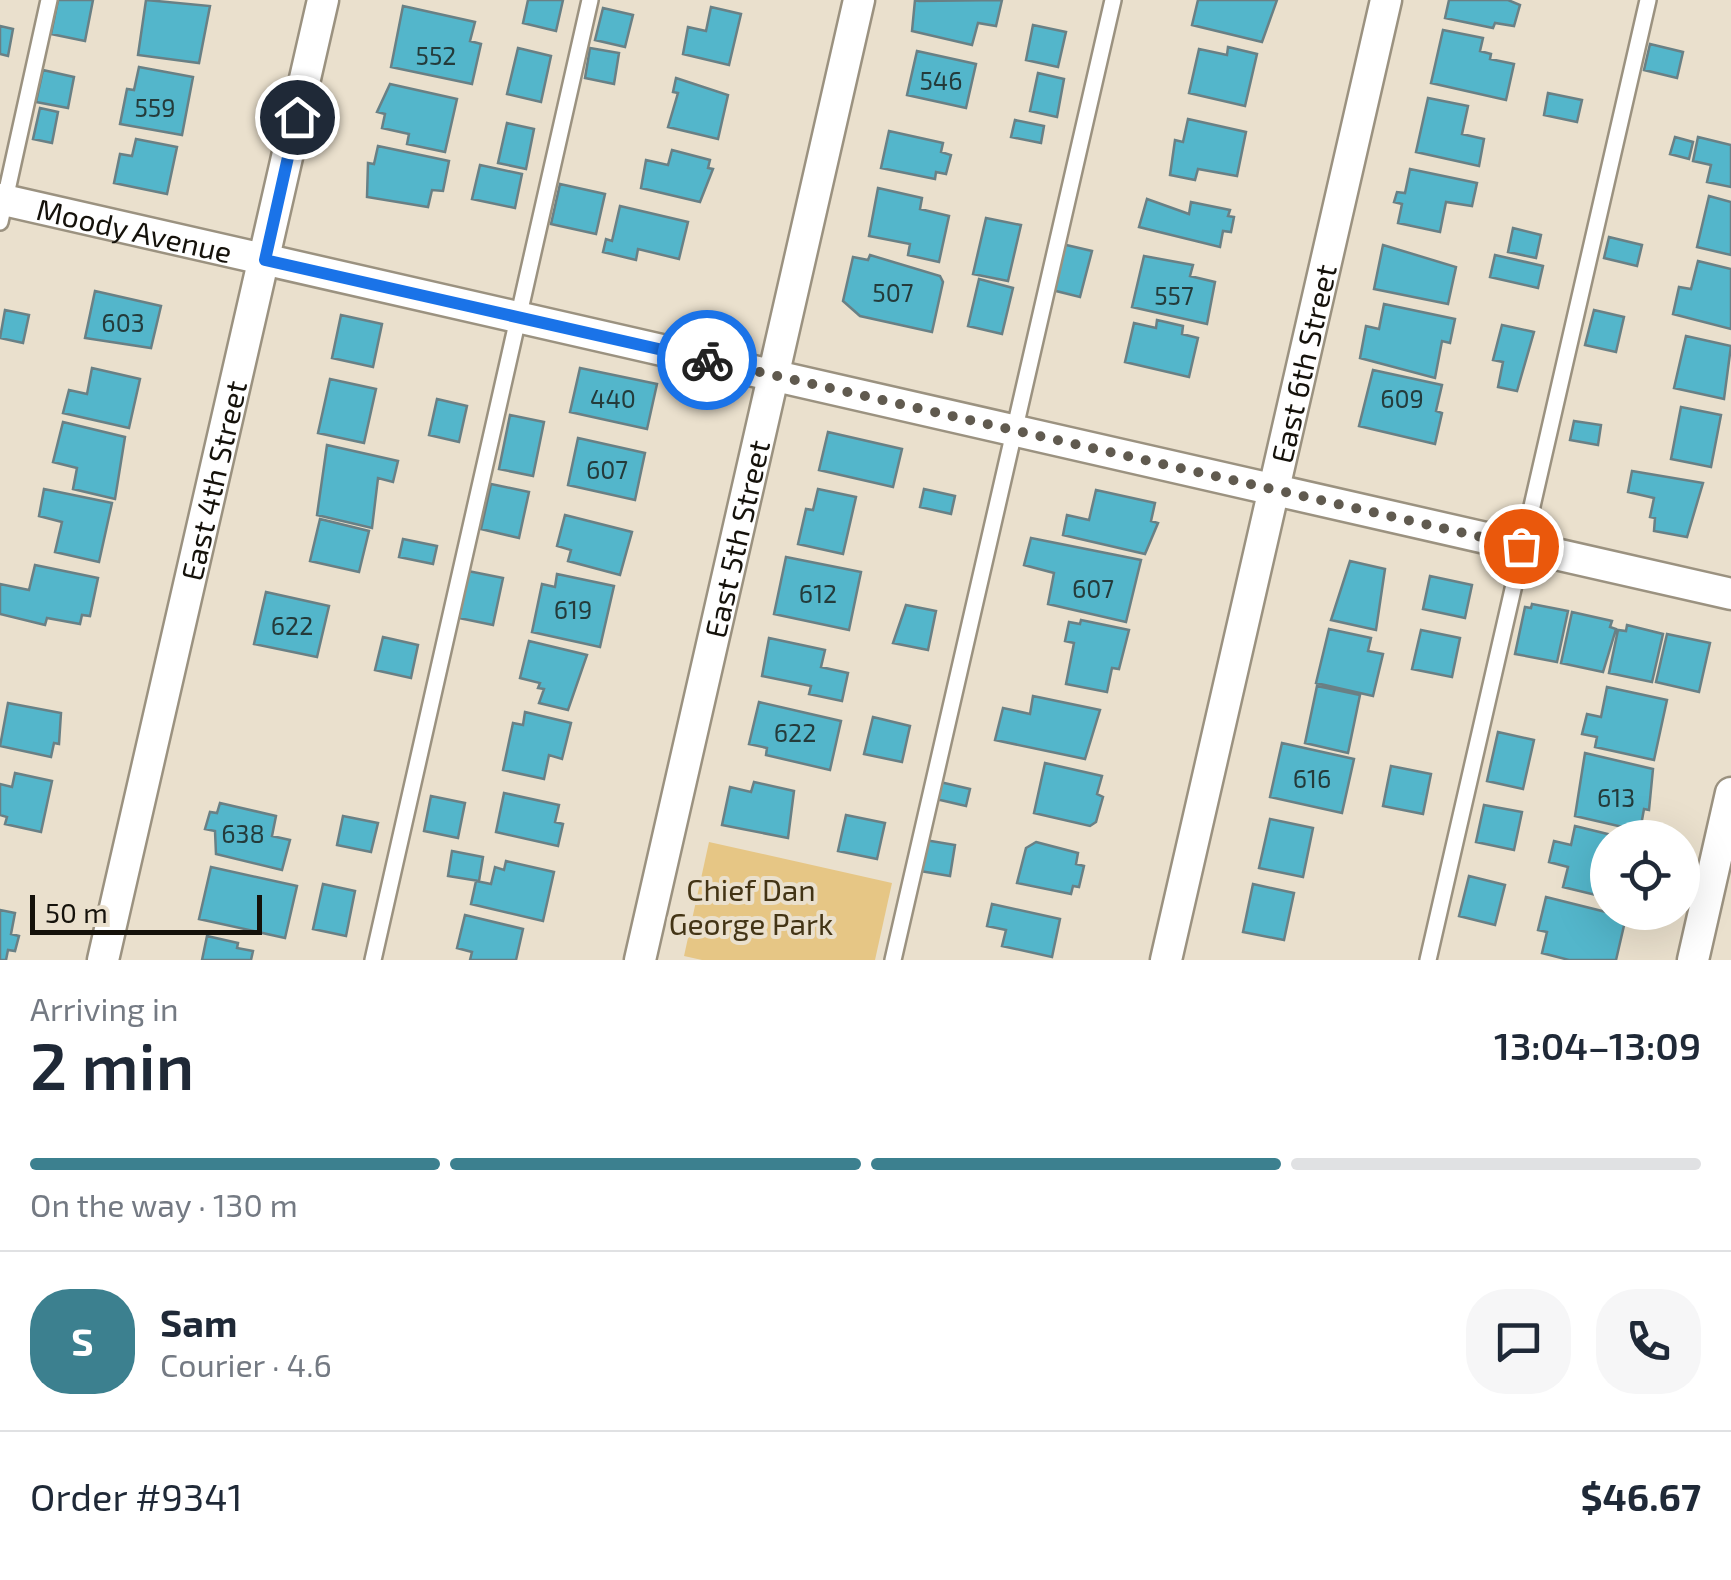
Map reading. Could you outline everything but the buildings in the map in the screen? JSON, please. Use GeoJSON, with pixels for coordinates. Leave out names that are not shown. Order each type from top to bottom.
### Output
{"type":"FeatureCollection","features":[{"type":"Feature","properties":{"kind":"street","name":"East 4th Street"},"geometry":{"type":"LineString","coordinates":[[102,960],[322,0]]}},
{"type":"Feature","properties":{"kind":"street","name":"East 5th Street"},"geometry":{"type":"LineString","coordinates":[[640,960],[859,0]]}},
{"type":"Feature","properties":{"kind":"street","name":"East 6th Street"},"geometry":{"type":"LineString","coordinates":[[1166,960],[1386,0]]}},
{"type":"Feature","properties":{"kind":"street","name":"Moody Avenue"},"geometry":{"type":"LineString","coordinates":[[2,207],[518,316],[1731,594]]}},
{"type":"Feature","properties":{"kind":"street"},"geometry":{"type":"LineString","coordinates":[[1693,960],[1731,794]]}},
{"type":"Feature","properties":{"kind":"lane"},"geometry":{"type":"LineString","coordinates":[[2,207],[49,0]]}},
{"type":"Feature","properties":{"kind":"lane"},"geometry":{"type":"LineString","coordinates":[[373,960],[590,0]]}},
{"type":"Feature","properties":{"kind":"lane"},"geometry":{"type":"LineString","coordinates":[[892,960],[1114,0]]}},
{"type":"Feature","properties":{"kind":"lane"},"geometry":{"type":"LineString","coordinates":[[1428,960],[1648,0]]}},
{"type":"Feature","properties":{"kind":"green space","name":"Chief Dan George Park"},"geometry":{"type":"Polygon","coordinates":[[[709,842],[892,883],[875,960],[702,960],[684,956],[709,842]]]}},
{"type":"Feature","properties":{"kind":"way so far"},"geometry":{"type":"LineString","coordinates":[[707,360],[1521,546]]}},
{"type":"Feature","properties":{"kind":"route"},"geometry":{"type":"LineString","coordinates":[[297,117],[265,260],[707,360]]}}]}
